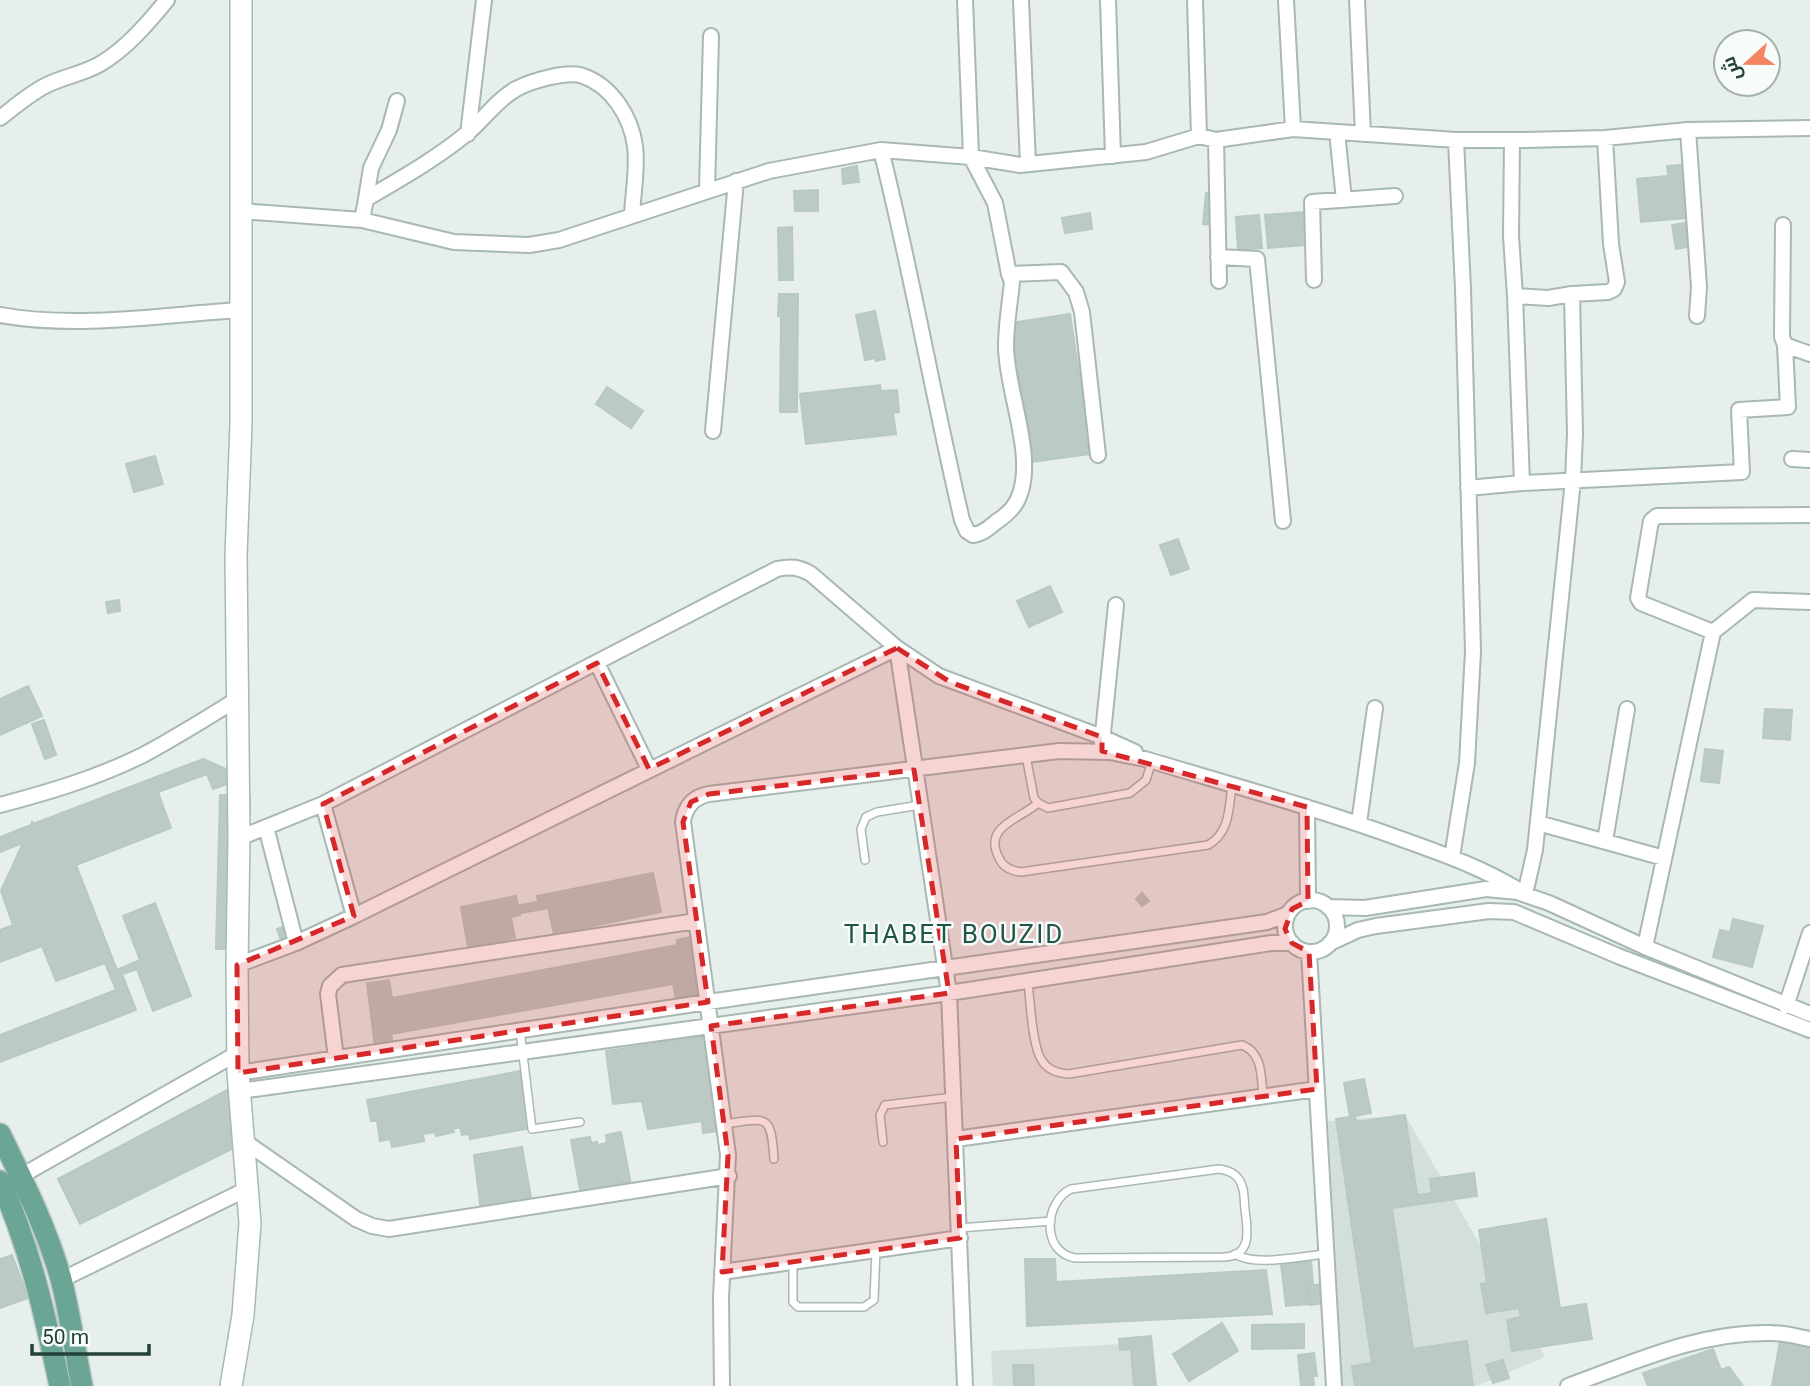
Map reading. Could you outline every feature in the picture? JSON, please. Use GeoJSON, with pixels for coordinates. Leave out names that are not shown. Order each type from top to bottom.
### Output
{"type":"FeatureCollection","features":[{"type":"Feature","properties":{"kind":"main road"},"geometry":{"type":"LineString","coordinates":[[0,1134],[24,1240],[43,1301],[60,1386]]}},
{"type":"Feature","properties":{"kind":"main road"},"geometry":{"type":"LineString","coordinates":[[10,1179],[43,1228],[61,1280],[82,1386]]}},
{"type":"Feature","properties":{"kind":"street"},"geometry":{"type":"LineString","coordinates":[[0,118],[50,83],[98,66],[112,57],[167,0]]}},
{"type":"Feature","properties":{"kind":"street"},"geometry":{"type":"LineString","coordinates":[[230,1386],[243,1315],[250,1223],[239,1072],[236,965],[239,838],[236,700],[241,0]]}},
{"type":"Feature","properties":{"kind":"street"},"geometry":{"type":"LineString","coordinates":[[468,134],[484,0]]}},
{"type":"Feature","properties":{"kind":"street"},"geometry":{"type":"LineString","coordinates":[[881,150],[938,421],[962,520],[967,531],[973,535],[985,531],[1018,501],[1023,481],[1023,444],[1010,382],[1006,345],[1012,282],[995,203],[971,157],[965,0]]}},
{"type":"Feature","properties":{"kind":"street"},"geometry":{"type":"LineString","coordinates":[[1021,0],[1028,164]]}},
{"type":"Feature","properties":{"kind":"street"},"geometry":{"type":"LineString","coordinates":[[1108,0],[1112,156]]}},
{"type":"Feature","properties":{"kind":"street"},"geometry":{"type":"LineString","coordinates":[[1195,0],[1199,136]]}},
{"type":"Feature","properties":{"kind":"street"},"geometry":{"type":"LineString","coordinates":[[1286,0],[1293,129]]}},
{"type":"Feature","properties":{"kind":"street"},"geometry":{"type":"LineString","coordinates":[[1357,0],[1363,134]]}},
{"type":"Feature","properties":{"kind":"street"},"geometry":{"type":"LineString","coordinates":[[707,190],[711,36]]}},
{"type":"Feature","properties":{"kind":"street"},"geometry":{"type":"LineString","coordinates":[[366,199],[426,164],[468,134],[515,89],[534,80],[582,75],[612,96],[623,108],[629,124],[635,147],[632,215]]}},
{"type":"Feature","properties":{"kind":"street"},"geometry":{"type":"LineString","coordinates":[[362,220],[371,168],[389,130],[397,101]]}},
{"type":"Feature","properties":{"kind":"street"},"geometry":{"type":"LineString","coordinates":[[241,211],[362,220],[454,242],[529,245],[559,240],[736,181],[807,163],[881,150],[971,157],[1020,166],[1146,152],[1199,136],[1216,140],[1293,129],[1456,140],[1512,140],[1605,138],[1688,130],[1810,128]]}},
{"type":"Feature","properties":{"kind":"street"},"geometry":{"type":"LineString","coordinates":[[1688,130],[1699,287],[1698,316]]}},
{"type":"Feature","properties":{"kind":"street"},"geometry":{"type":"LineString","coordinates":[[1337,132],[1344,200]]}},
{"type":"Feature","properties":{"kind":"street"},"geometry":{"type":"LineString","coordinates":[[1515,296],[1548,298],[1608,292],[1614,289],[1618,282],[1611,244],[1605,138]]}},
{"type":"Feature","properties":{"kind":"street"},"geometry":{"type":"LineString","coordinates":[[1216,140],[1219,281]]}},
{"type":"Feature","properties":{"kind":"street"},"geometry":{"type":"LineString","coordinates":[[1452,857],[1467,763],[1474,651],[1456,140]]}},
{"type":"Feature","properties":{"kind":"street"},"geometry":{"type":"LineString","coordinates":[[1512,140],[1511,236],[1522,483]]}},
{"type":"Feature","properties":{"kind":"street"},"geometry":{"type":"LineString","coordinates":[[713,431],[736,181]]}},
{"type":"Feature","properties":{"kind":"street"},"geometry":{"type":"LineString","coordinates":[[1314,280],[1312,202],[1395,196]]}},
{"type":"Feature","properties":{"kind":"street"},"geometry":{"type":"LineString","coordinates":[[1468,488],[1742,472],[1739,410],[1788,407],[1785,345],[1782,337],[1783,225]]}},
{"type":"Feature","properties":{"kind":"street"},"geometry":{"type":"LineString","coordinates":[[1218,257],[1256,259],[1283,521]]}},
{"type":"Feature","properties":{"kind":"street"},"geometry":{"type":"LineString","coordinates":[[1009,274],[1061,272],[1076,292],[1082,312],[1098,455]]}},
{"type":"Feature","properties":{"kind":"street"},"geometry":{"type":"LineString","coordinates":[[1525,894],[1535,850],[1573,480],[1575,434],[1572,294]]}},
{"type":"Feature","properties":{"kind":"street"},"geometry":{"type":"LineString","coordinates":[[0,315],[35,321],[83,321],[240,310]]}},
{"type":"Feature","properties":{"kind":"street"},"geometry":{"type":"LineString","coordinates":[[1785,345],[1810,354]]}},
{"type":"Feature","properties":{"kind":"street"},"geometry":{"type":"LineString","coordinates":[[1792,459],[1810,460]]}},
{"type":"Feature","properties":{"kind":"street"},"geometry":{"type":"LineString","coordinates":[[1713,632],[1639,601],[1638,589],[1653,518],[1810,515]]}},
{"type":"Feature","properties":{"kind":"street"},"geometry":{"type":"LineString","coordinates":[[239,838],[323,804],[777,569],[789,566],[801,568],[811,574],[897,648],[950,682],[1102,744],[1359,823],[1452,857],[1525,894],[1645,947],[1810,1014]]}},
{"type":"Feature","properties":{"kind":"street"},"geometry":{"type":"LineString","coordinates":[[1645,947],[1713,632],[1753,600],[1810,602]]}},
{"type":"Feature","properties":{"kind":"street"},"geometry":{"type":"LineString","coordinates":[[1102,744],[1116,605]]}},
{"type":"Feature","properties":{"kind":"street"},"geometry":{"type":"LineString","coordinates":[[236,965],[296,943],[354,916],[897,648]]}},
{"type":"Feature","properties":{"kind":"street"},"geometry":{"type":"LineString","coordinates":[[897,648],[919,805],[947,967],[955,1097],[965,1386]]}},
{"type":"Feature","properties":{"kind":"street"},"geometry":{"type":"LineString","coordinates":[[597,663],[649,769]]}},
{"type":"Feature","properties":{"kind":"street"},"geometry":{"type":"LineString","coordinates":[[0,805],[62,788],[108,771],[142,755],[236,700]]}},
{"type":"Feature","properties":{"kind":"street"},"geometry":{"type":"LineString","coordinates":[[1359,823],[1375,708]]}},
{"type":"Feature","properties":{"kind":"street"},"geometry":{"type":"LineString","coordinates":[[1605,841],[1628,709]]}},
{"type":"Feature","properties":{"kind":"street"},"geometry":{"type":"LineString","coordinates":[[722,1386],[722,1272],[729,1176],[725,1124],[683,822],[687,808],[696,798],[709,794],[1074,750],[1102,744]]}},
{"type":"Feature","properties":{"kind":"street"},"geometry":{"type":"LineString","coordinates":[[323,804],[354,916]]}},
{"type":"Feature","properties":{"kind":"street"},"geometry":{"type":"LineString","coordinates":[[1307,807],[1308,901]]}},
{"type":"Feature","properties":{"kind":"street"},"geometry":{"type":"LineString","coordinates":[[1538,824],[1664,858]]}},
{"type":"Feature","properties":{"kind":"street"},"geometry":{"type":"LineString","coordinates":[[266,827],[296,943]]}},
{"type":"Feature","properties":{"kind":"street"},"geometry":{"type":"LineString","coordinates":[[1328,907],[1365,908],[1486,889],[1525,894]]}},
{"type":"Feature","properties":{"kind":"street"},"geometry":{"type":"LineString","coordinates":[[10,1179],[239,1072],[1267,922],[1288,914],[1296,905],[1308,901],[1318,901],[1332,912],[1336,925],[1330,943]]}},
{"type":"Feature","properties":{"kind":"street"},"geometry":{"type":"LineString","coordinates":[[1288,914],[1285,929],[1292,943],[1309,952],[1320,950],[1358,930],[1376,926],[1489,911],[1514,912],[1618,956],[1810,1030]]}},
{"type":"Feature","properties":{"kind":"street"},"geometry":{"type":"LineString","coordinates":[[336,1058],[328,995],[330,986],[342,975],[696,921]]}},
{"type":"Feature","properties":{"kind":"street"},"geometry":{"type":"LineString","coordinates":[[1786,1006],[1810,933]]}},
{"type":"Feature","properties":{"kind":"street"},"geometry":{"type":"LineString","coordinates":[[239,1072],[522,1052],[949,993],[1272,943],[1292,943]]}},
{"type":"Feature","properties":{"kind":"street"},"geometry":{"type":"LineString","coordinates":[[1309,952],[1334,1386]]}},
{"type":"Feature","properties":{"kind":"street"},"geometry":{"type":"LineString","coordinates":[[956,1139],[1317,1089]]}},
{"type":"Feature","properties":{"kind":"street"},"geometry":{"type":"LineString","coordinates":[[244,1141],[356,1219],[389,1229],[729,1176]]}},
{"type":"Feature","properties":{"kind":"street"},"geometry":{"type":"LineString","coordinates":[[61,1280],[249,1188]]}},
{"type":"Feature","properties":{"kind":"street"},"geometry":{"type":"LineString","coordinates":[[722,1272],[876,1250],[960,1233]]}},
{"type":"Feature","properties":{"kind":"street"},"geometry":{"type":"LineString","coordinates":[[1568,1386],[1656,1353],[1717,1338],[1773,1333],[1810,1339]]}},
{"type":"Feature","properties":{"kind":"lane"},"geometry":{"type":"LineString","coordinates":[[1026,756],[1032,792],[1038,803],[1048,808],[1130,793],[1146,780],[1152,761]]}},
{"type":"Feature","properties":{"kind":"lane"},"geometry":{"type":"LineString","coordinates":[[1038,803],[1007,822],[998,831],[995,843],[997,856],[1009,869],[1021,872],[1208,845],[1220,837],[1226,826],[1232,785]]}},
{"type":"Feature","properties":{"kind":"lane"},"geometry":{"type":"LineString","coordinates":[[865,860],[861,829],[866,817],[877,812],[919,805]]}},
{"type":"Feature","properties":{"kind":"lane"},"geometry":{"type":"LineString","coordinates":[[1028,980],[1038,1054],[1045,1065],[1056,1072],[1069,1074],[1236,1044],[1249,1047],[1257,1056],[1264,1096]]}},
{"type":"Feature","properties":{"kind":"lane"},"geometry":{"type":"LineString","coordinates":[[520,1030],[532,1129],[580,1122]]}},
{"type":"Feature","properties":{"kind":"lane"},"geometry":{"type":"LineString","coordinates":[[883,1142],[880,1115],[885,1105],[955,1097]]}},
{"type":"Feature","properties":{"kind":"lane"},"geometry":{"type":"LineString","coordinates":[[725,1124],[758,1119],[767,1123],[772,1132],[774,1159]]}},
{"type":"Feature","properties":{"kind":"lane"},"geometry":{"type":"LineString","coordinates":[[1219,1169],[1227,1170],[1238,1177],[1243,1188],[1248,1235],[1244,1247],[1235,1254],[1224,1256],[1069,1257],[1054,1246],[1051,1221],[1055,1203],[1064,1192],[1071,1189],[1219,1169]]}},
{"type":"Feature","properties":{"kind":"lane"},"geometry":{"type":"LineString","coordinates":[[960,1233],[1051,1221]]}},
{"type":"Feature","properties":{"kind":"lane"},"geometry":{"type":"LineString","coordinates":[[793,1262],[793,1302],[797,1307],[864,1307],[874,1300],[876,1250]]}},
{"type":"Feature","properties":{"kind":"lane"},"geometry":{"type":"LineString","coordinates":[[1235,1254],[1256,1261],[1327,1254]]}},
{"type":"Feature","properties":{"kind":"highlighted area"},"geometry":{"type":"Polygon","coordinates":[[[897,648],[950,682],[1102,737],[1102,751],[1307,807],[1308,901],[1292,909],[1285,929],[1292,943],[1309,952],[1317,1089],[956,1139],[960,1238],[722,1272],[728,1155],[711,1026],[949,993],[914,770],[709,794],[691,802],[683,822],[708,1002],[238,1073],[237,965],[354,916],[323,804],[597,663],[649,769],[897,648]]]}},
{"type":"Feature","properties":{"kind":"shaded area"},"geometry":{"type":"Polygon","coordinates":[[[1405,1115],[1545,1357],[1477,1386],[1341,1386],[1328,1121],[1405,1115]]]}},
{"type":"Feature","properties":{"kind":"shaded area"},"geometry":{"type":"Polygon","coordinates":[[[1142,1343],[1143,1386],[993,1386],[991,1351],[1142,1343]]]}},
{"type":"Feature","properties":{"kind":"building"},"geometry":{"type":"Polygon","coordinates":[[[1692,164],[1697,217],[1641,222],[1637,179],[1668,176],[1667,166],[1692,164]]]}},
{"type":"Feature","properties":{"kind":"building"},"geometry":{"type":"Polygon","coordinates":[[[857,166],[859,182],[843,184],[842,169],[857,166]]]}},
{"type":"Feature","properties":{"kind":"building"},"geometry":{"type":"Polygon","coordinates":[[[818,190],[818,211],[795,211],[794,191],[818,190]]]}},
{"type":"Feature","properties":{"kind":"building"},"geometry":{"type":"Polygon","coordinates":[[[1206,193],[1216,193],[1214,225],[1203,224],[1206,193]]]}},
{"type":"Feature","properties":{"kind":"building"},"geometry":{"type":"Polygon","coordinates":[[[1305,212],[1307,245],[1268,248],[1265,215],[1305,212]]]}},
{"type":"Feature","properties":{"kind":"building"},"geometry":{"type":"Polygon","coordinates":[[[1090,213],[1092,229],[1065,233],[1062,218],[1090,213]]]}},
{"type":"Feature","properties":{"kind":"building"},"geometry":{"type":"Polygon","coordinates":[[[1259,215],[1262,248],[1238,250],[1236,217],[1259,215]]]}},
{"type":"Feature","properties":{"kind":"building"},"geometry":{"type":"Polygon","coordinates":[[[1691,222],[1696,245],[1676,249],[1672,225],[1691,222]]]}},
{"type":"Feature","properties":{"kind":"building"},"geometry":{"type":"Polygon","coordinates":[[[792,227],[793,280],[779,280],[778,228],[792,227]]]}},
{"type":"Feature","properties":{"kind":"building"},"geometry":{"type":"Polygon","coordinates":[[[779,294],[798,294],[797,412],[780,412],[779,294]]]}},
{"type":"Feature","properties":{"kind":"building"},"geometry":{"type":"Polygon","coordinates":[[[875,311],[885,359],[865,360],[856,315],[875,311]]]}},
{"type":"Feature","properties":{"kind":"building"},"geometry":{"type":"Polygon","coordinates":[[[1070,314],[1091,454],[1032,462],[1011,323],[1070,314]]]}},
{"type":"Feature","properties":{"kind":"building"},"geometry":{"type":"Polygon","coordinates":[[[880,385],[881,391],[897,390],[899,412],[893,413],[896,434],[806,444],[800,394],[880,385]]]}},
{"type":"Feature","properties":{"kind":"building"},"geometry":{"type":"Polygon","coordinates":[[[607,387],[643,411],[631,428],[596,404],[607,387]]]}},
{"type":"Feature","properties":{"kind":"building"},"geometry":{"type":"Polygon","coordinates":[[[155,456],[163,484],[134,492],[126,464],[155,456]]]}},
{"type":"Feature","properties":{"kind":"building"},"geometry":{"type":"Polygon","coordinates":[[[1178,539],[1189,569],[1171,575],[1160,545],[1178,539]]]}},
{"type":"Feature","properties":{"kind":"building"},"geometry":{"type":"Polygon","coordinates":[[[1050,586],[1062,612],[1029,627],[1017,601],[1050,586]]]}},
{"type":"Feature","properties":{"kind":"building"},"geometry":{"type":"Polygon","coordinates":[[[119,600],[120,611],[108,613],[106,602],[119,600]]]}},
{"type":"Feature","properties":{"kind":"building"},"geometry":{"type":"Polygon","coordinates":[[[28,686],[42,716],[0,735],[0,699],[28,686]]]}},
{"type":"Feature","properties":{"kind":"building"},"geometry":{"type":"Polygon","coordinates":[[[1765,709],[1792,710],[1790,740],[1763,738],[1765,709]]]}},
{"type":"Feature","properties":{"kind":"building"},"geometry":{"type":"Polygon","coordinates":[[[44,720],[56,755],[45,759],[32,724],[44,720]]]}},
{"type":"Feature","properties":{"kind":"building"},"geometry":{"type":"Polygon","coordinates":[[[1705,749],[1723,751],[1719,783],[1701,781],[1705,749]]]}},
{"type":"Feature","properties":{"kind":"building"},"geometry":{"type":"Polygon","coordinates":[[[203,759],[233,772],[236,781],[213,789],[207,774],[158,792],[171,828],[76,865],[117,970],[140,960],[123,916],[155,903],[191,996],[153,1011],[137,969],[122,974],[136,1010],[0,1062],[0,1035],[116,990],[105,963],[56,981],[42,946],[0,962],[0,930],[13,925],[1,891],[23,843],[0,852],[0,837],[31,825],[32,822],[33,824],[203,759]]]}},
{"type":"Feature","properties":{"kind":"building"},"geometry":{"type":"Polygon","coordinates":[[[220,795],[250,796],[246,949],[216,949],[220,795]]]}},
{"type":"Feature","properties":{"kind":"building"},"geometry":{"type":"Polygon","coordinates":[[[653,873],[661,912],[554,934],[548,908],[521,913],[520,905],[538,902],[537,896],[653,873]]]}},
{"type":"Feature","properties":{"kind":"building"},"geometry":{"type":"Polygon","coordinates":[[[1142,893],[1149,901],[1142,906],[1136,899],[1142,893]]]}},
{"type":"Feature","properties":{"kind":"building"},"geometry":{"type":"Polygon","coordinates":[[[516,896],[520,915],[511,917],[515,938],[468,947],[461,907],[516,896]]]}},
{"type":"Feature","properties":{"kind":"building"},"geometry":{"type":"Polygon","coordinates":[[[1733,919],[1763,926],[1752,967],[1713,957],[1720,930],[1730,932],[1733,919]]]}},
{"type":"Feature","properties":{"kind":"building"},"geometry":{"type":"Polygon","coordinates":[[[291,924],[298,939],[283,945],[277,929],[291,924]]]}},
{"type":"Feature","properties":{"kind":"building"},"geometry":{"type":"Polygon","coordinates":[[[691,937],[701,1000],[677,1004],[673,984],[391,1034],[393,1044],[375,1047],[367,983],[389,980],[392,998],[677,945],[677,940],[691,937]]]}},
{"type":"Feature","properties":{"kind":"building"},"geometry":{"type":"Polygon","coordinates":[[[707,1036],[720,1131],[703,1133],[702,1121],[648,1129],[642,1101],[613,1104],[606,1051],[707,1036]]]}},
{"type":"Feature","properties":{"kind":"building"},"geometry":{"type":"Polygon","coordinates":[[[520,1071],[531,1128],[470,1139],[469,1134],[462,1135],[460,1127],[453,1129],[454,1132],[436,1136],[435,1132],[423,1134],[424,1141],[392,1147],[390,1139],[380,1141],[377,1121],[371,1121],[367,1100],[520,1071]]]}},
{"type":"Feature","properties":{"kind":"building"},"geometry":{"type":"Polygon","coordinates":[[[1364,1079],[1371,1113],[1350,1117],[1344,1083],[1364,1079]]]}},
{"type":"Feature","properties":{"kind":"building"},"geometry":{"type":"Polygon","coordinates":[[[229,1089],[254,1138],[80,1224],[58,1179],[229,1089]]]}},
{"type":"Feature","properties":{"kind":"building"},"geometry":{"type":"Polygon","coordinates":[[[1405,1115],[1417,1195],[1432,1193],[1430,1179],[1474,1173],[1477,1196],[1392,1208],[1413,1349],[1467,1341],[1473,1386],[1355,1386],[1352,1366],[1372,1363],[1336,1119],[1355,1116],[1356,1122],[1405,1115]]]}},
{"type":"Feature","properties":{"kind":"building"},"geometry":{"type":"Polygon","coordinates":[[[621,1132],[631,1185],[581,1195],[571,1140],[590,1137],[591,1143],[597,1142],[597,1145],[607,1143],[606,1135],[621,1132]]]}},
{"type":"Feature","properties":{"kind":"building"},"geometry":{"type":"Polygon","coordinates":[[[522,1147],[532,1203],[481,1211],[474,1155],[522,1147]]]}},
{"type":"Feature","properties":{"kind":"building"},"geometry":{"type":"Polygon","coordinates":[[[1546,1219],[1560,1308],[1586,1304],[1592,1339],[1512,1351],[1507,1320],[1521,1317],[1519,1308],[1486,1313],[1481,1284],[1487,1283],[1479,1230],[1546,1219]]]}},
{"type":"Feature","properties":{"kind":"building"},"geometry":{"type":"Polygon","coordinates":[[[12,1255],[28,1298],[0,1308],[0,1259],[12,1255]]]}},
{"type":"Feature","properties":{"kind":"building"},"geometry":{"type":"Polygon","coordinates":[[[1025,1259],[1055,1259],[1056,1282],[1266,1270],[1272,1314],[1027,1326],[1025,1259]]]}},
{"type":"Feature","properties":{"kind":"building"},"geometry":{"type":"Polygon","coordinates":[[[1311,1261],[1313,1284],[1307,1284],[1309,1304],[1286,1306],[1281,1264],[1311,1261]]]}},
{"type":"Feature","properties":{"kind":"building"},"geometry":{"type":"Polygon","coordinates":[[[1322,1284],[1324,1303],[1310,1305],[1308,1286],[1322,1284]]]}},
{"type":"Feature","properties":{"kind":"building"},"geometry":{"type":"Polygon","coordinates":[[[1222,1323],[1238,1351],[1189,1381],[1173,1354],[1222,1323]]]}},
{"type":"Feature","properties":{"kind":"building"},"geometry":{"type":"Polygon","coordinates":[[[1304,1324],[1304,1348],[1252,1349],[1252,1325],[1304,1324]]]}},
{"type":"Feature","properties":{"kind":"building"},"geometry":{"type":"Polygon","coordinates":[[[1151,1336],[1156,1386],[1134,1386],[1131,1349],[1120,1350],[1119,1339],[1151,1336]]]}},
{"type":"Feature","properties":{"kind":"building"},"geometry":{"type":"Polygon","coordinates":[[[1780,1341],[1810,1346],[1810,1386],[1772,1386],[1780,1341]]]}},
{"type":"Feature","properties":{"kind":"building"},"geometry":{"type":"Polygon","coordinates":[[[1713,1349],[1721,1370],[1729,1367],[1743,1386],[1648,1386],[1643,1373],[1713,1349]]]}},
{"type":"Feature","properties":{"kind":"building"},"geometry":{"type":"Polygon","coordinates":[[[1314,1353],[1317,1376],[1313,1376],[1314,1386],[1301,1386],[1298,1355],[1314,1353]]]}},
{"type":"Feature","properties":{"kind":"building"},"geometry":{"type":"Polygon","coordinates":[[[1503,1360],[1509,1378],[1493,1383],[1486,1365],[1503,1360]]]}},
{"type":"Feature","properties":{"kind":"building"},"geometry":{"type":"Polygon","coordinates":[[[1013,1365],[1033,1365],[1034,1386],[1014,1386],[1013,1365]]]}},
{"type":"Feature","properties":{"kind":"district","name":"THABET BOUZID"},"geometry":{"type":"Point","coordinates":[954,934]}}]}
